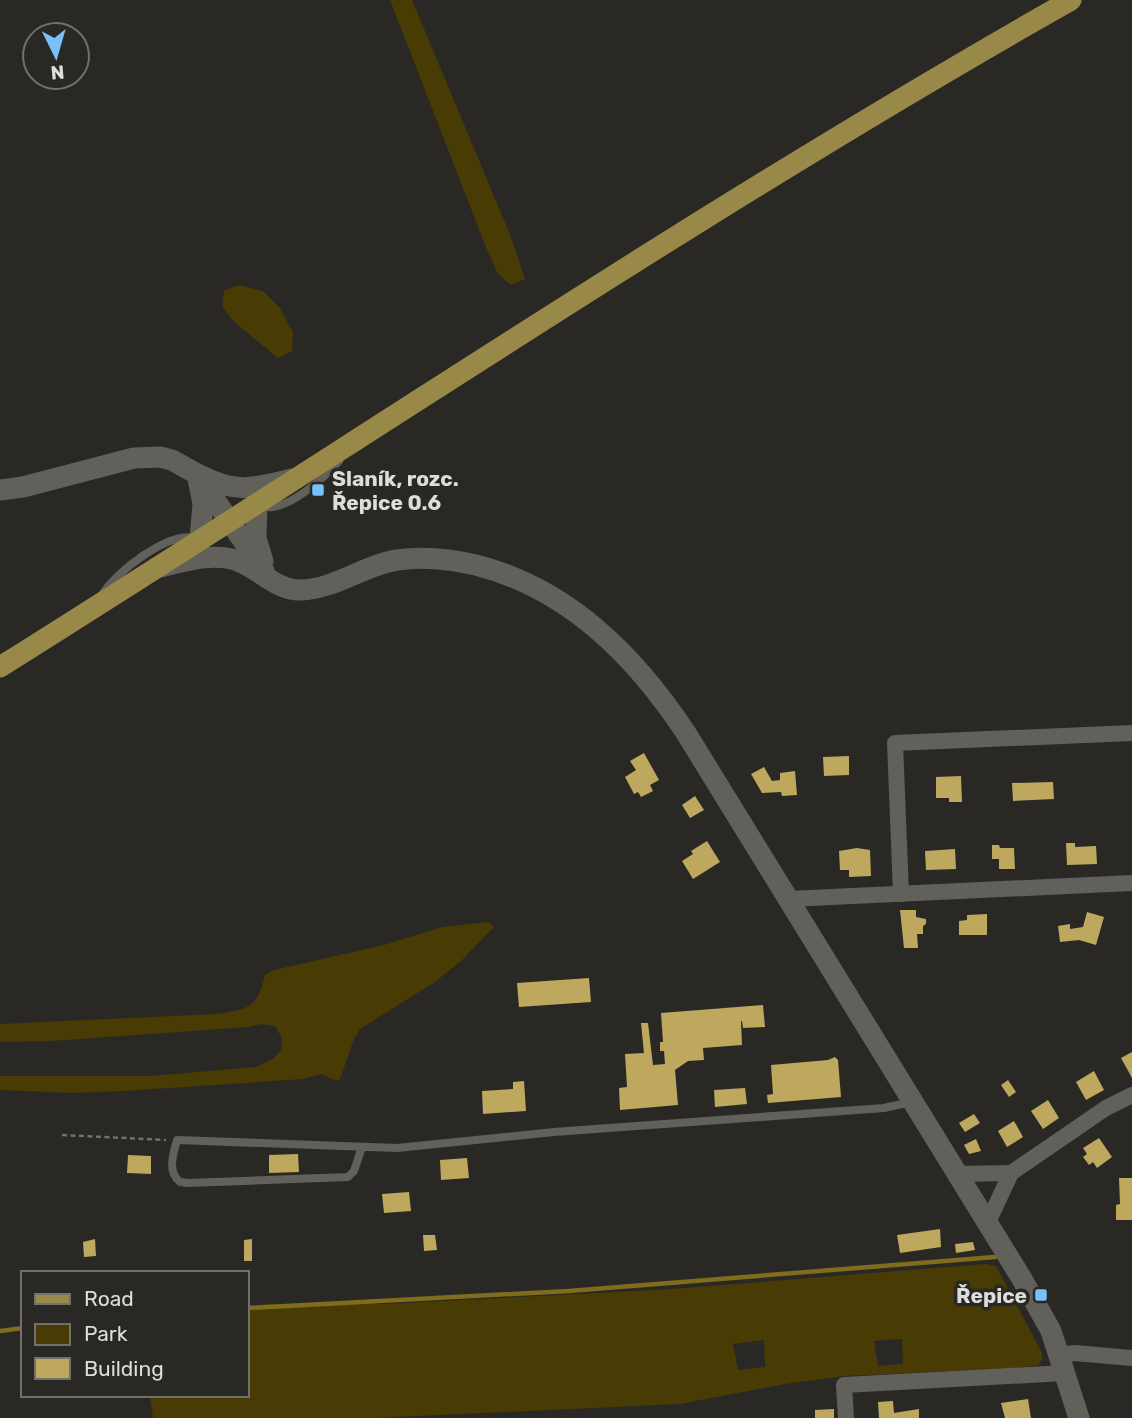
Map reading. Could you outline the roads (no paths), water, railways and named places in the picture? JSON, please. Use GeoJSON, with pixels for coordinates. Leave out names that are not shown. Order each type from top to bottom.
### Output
{"type":"FeatureCollection","features":[{"type":"Feature","properties":{"kind":"main road"},"geometry":{"type":"LineString","coordinates":[[0,667],[810,154],[948,69],[1071,0]]}},
{"type":"Feature","properties":{"kind":"street"},"geometry":{"type":"LineString","coordinates":[[0,490],[23,487],[145,457],[172,460],[217,484],[234,489],[255,488],[297,478]]}},
{"type":"Feature","properties":{"kind":"street"},"geometry":{"type":"LineString","coordinates":[[197,474],[273,581]]}},
{"type":"Feature","properties":{"kind":"street"},"geometry":{"type":"LineString","coordinates":[[197,474],[203,503],[200,539]]}},
{"type":"Feature","properties":{"kind":"street"},"geometry":{"type":"LineString","coordinates":[[257,504],[258,546],[273,581]]}},
{"type":"Feature","properties":{"kind":"street"},"geometry":{"type":"LineString","coordinates":[[154,568],[226,558],[241,562],[292,589],[313,588],[396,560],[425,558],[463,562],[530,584],[595,626],[616,645],[654,688],[713,775],[988,1222],[1051,1331],[1079,1418]]}},
{"type":"Feature","properties":{"kind":"street"},"geometry":{"type":"LineString","coordinates":[[901,894],[895,743],[1132,733]]}},
{"type":"Feature","properties":{"kind":"street"},"geometry":{"type":"LineString","coordinates":[[788,900],[1132,883]]}},
{"type":"Feature","properties":{"kind":"street"},"geometry":{"type":"LineString","coordinates":[[988,1222],[1011,1173],[1106,1108],[1132,1095]]}},
{"type":"Feature","properties":{"kind":"street"},"geometry":{"type":"LineString","coordinates":[[958,1174],[1011,1173]]}},
{"type":"Feature","properties":{"kind":"street"},"geometry":{"type":"LineString","coordinates":[[846,1418],[844,1385],[1062,1364],[1075,1353],[1132,1358]]}},
{"type":"Feature","properties":{"kind":"lane"},"geometry":{"type":"LineString","coordinates":[[257,504],[267,508],[281,505],[320,481],[357,440]]}},
{"type":"Feature","properties":{"kind":"lane"},"geometry":{"type":"LineString","coordinates":[[97,605],[113,580],[131,565],[174,538],[189,536],[200,539]]}},
{"type":"Feature","properties":{"kind":"lane"},"geometry":{"type":"LineString","coordinates":[[362,1147],[354,1171],[348,1177],[188,1184],[180,1182],[173,1171],[172,1157],[177,1140],[397,1148],[554,1132],[884,1108],[912,1101]]}},
{"type":"Feature","properties":{"kind":"waterway"},"geometry":{"type":"LineString","coordinates":[[248,1308],[569,1291],[995,1257]]}},
{"type":"Feature","properties":{"kind":"waterway"},"geometry":{"type":"LineString","coordinates":[[0,1331],[21,1328]]}},
{"type":"Feature","properties":{"kind":"place","name":"Slaník, rozc. Řepice 0.6"},"geometry":{"type":"Point","coordinates":[318,490]}},
{"type":"Feature","properties":{"kind":"place","name":"Řepice"},"geometry":{"type":"Point","coordinates":[1041,1295]}}]}
